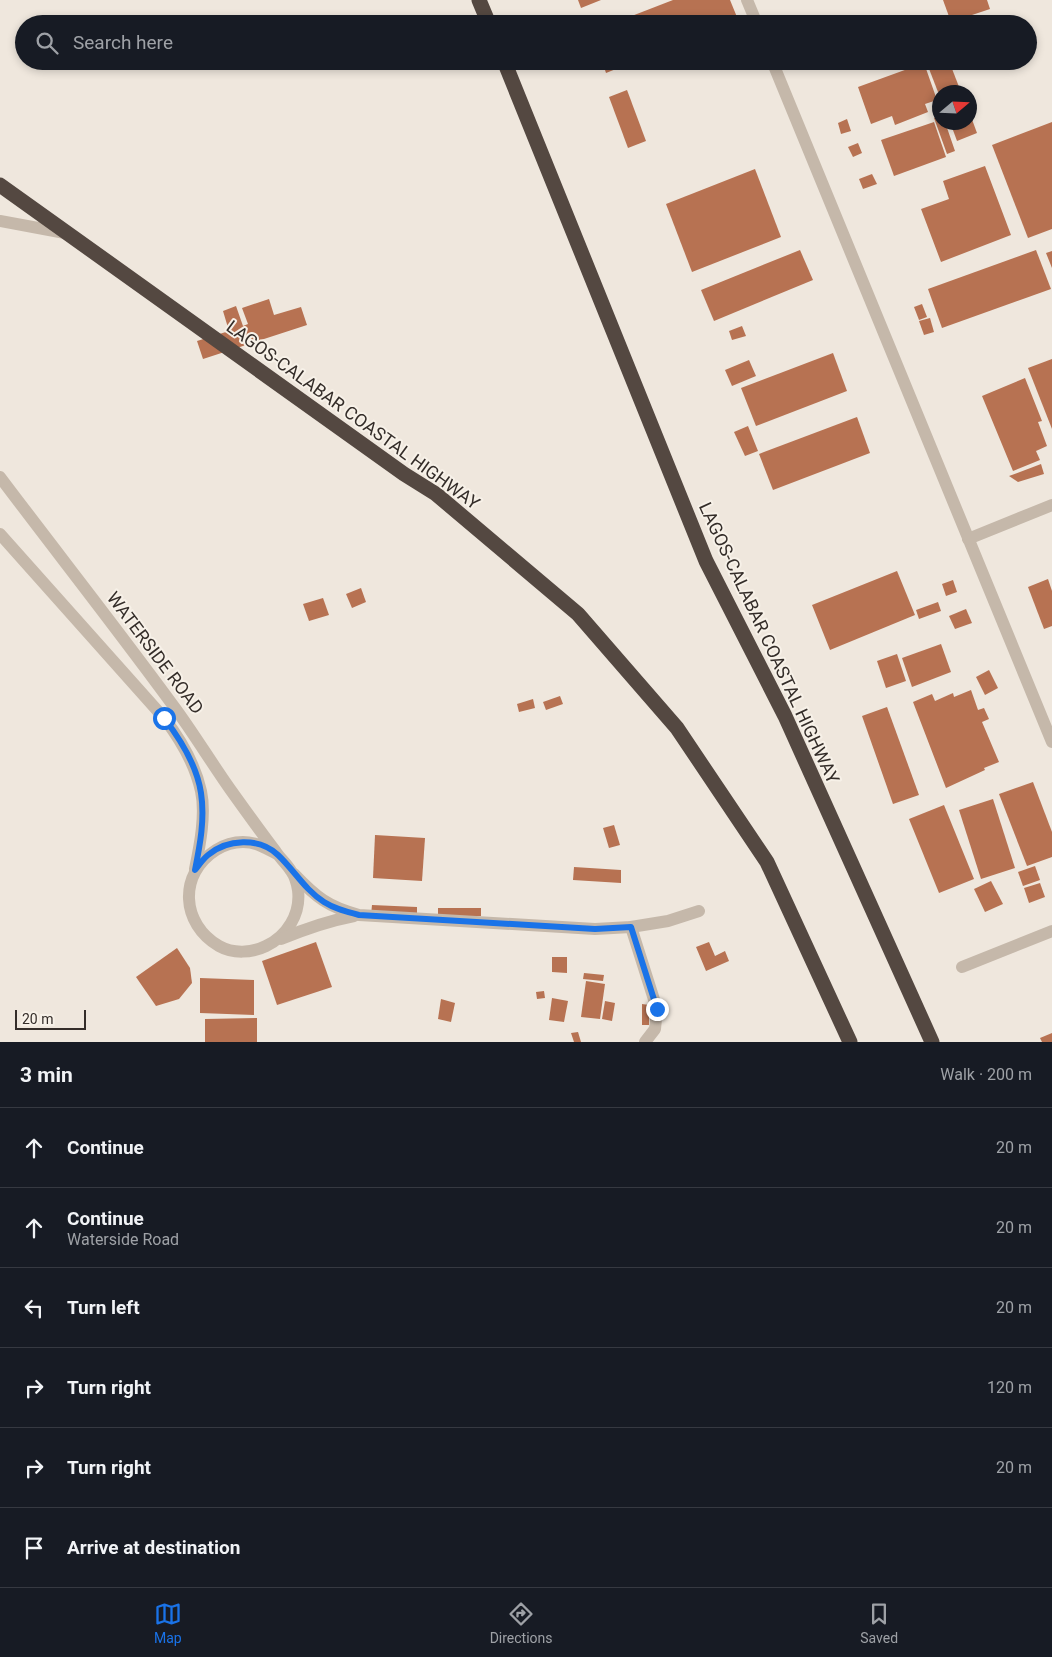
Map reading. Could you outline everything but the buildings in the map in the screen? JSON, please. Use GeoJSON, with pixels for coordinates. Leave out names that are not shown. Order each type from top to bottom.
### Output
{"type":"FeatureCollection","features":[{"type":"Feature","properties":{"kind":"highway"},"geometry":{"type":"LineString","coordinates":[[479,0],[485,15]]}},
{"type":"Feature","properties":{"kind":"highway","name":"LAGOS-CALABAR COASTAL HIGHWAY"},"geometry":{"type":"LineString","coordinates":[[508,70],[706,561],[785,716],[932,1042]]}},
{"type":"Feature","properties":{"kind":"highway","name":"LAGOS-CALABAR COASTAL HIGHWAY"},"geometry":{"type":"LineString","coordinates":[[0,185],[404,474],[436,494],[578,614],[677,728],[767,862],[850,1042]]}},
{"type":"Feature","properties":{"kind":"street"},"geometry":{"type":"LineString","coordinates":[[747,0],[753,15]]}},
{"type":"Feature","properties":{"kind":"street"},"geometry":{"type":"LineString","coordinates":[[776,70],[1052,742]]}},
{"type":"Feature","properties":{"kind":"street"},"geometry":{"type":"LineString","coordinates":[[0,221],[66,232]]}},
{"type":"Feature","properties":{"kind":"street","name":"WATERSIDE ROAD"},"geometry":{"type":"LineString","coordinates":[[0,477],[176,709],[277,854]]}},
{"type":"Feature","properties":{"kind":"street"},"geometry":{"type":"LineString","coordinates":[[968,539],[1052,505]]}},
{"type":"Feature","properties":{"kind":"street","name":"WATERSIDE ROAD"},"geometry":{"type":"LineString","coordinates":[[0,534],[179,737],[191,762],[201,792],[202,830],[195,870]]}},
{"type":"Feature","properties":{"kind":"street"},"geometry":{"type":"LineString","coordinates":[[359,915],[304,929],[259,950],[240,952],[221,947],[205,937],[196,926],[190,908],[189,888],[195,870],[207,856],[223,846],[242,842],[260,845],[277,854],[292,872],[323,901],[339,910],[359,915],[595,929],[668,922],[699,912]]}},
{"type":"Feature","properties":{"kind":"street"},"geometry":{"type":"LineString","coordinates":[[276,941],[289,927],[297,910],[298,890],[292,872]]}},
{"type":"Feature","properties":{"kind":"street"},"geometry":{"type":"LineString","coordinates":[[631,927],[657,1009],[655,1029],[645,1042]]}},
{"type":"Feature","properties":{"kind":"street"},"geometry":{"type":"LineString","coordinates":[[962,967],[1052,931]]}},
{"type":"Feature","properties":{"kind":"route"},"geometry":{"type":"LineString","coordinates":[[164,718],[179,737],[191,762],[201,792],[202,830],[195,870],[207,856],[223,846],[242,842],[260,845],[277,854],[292,872],[323,901],[339,910],[359,915],[595,929],[631,927],[657,1009]]}}]}
